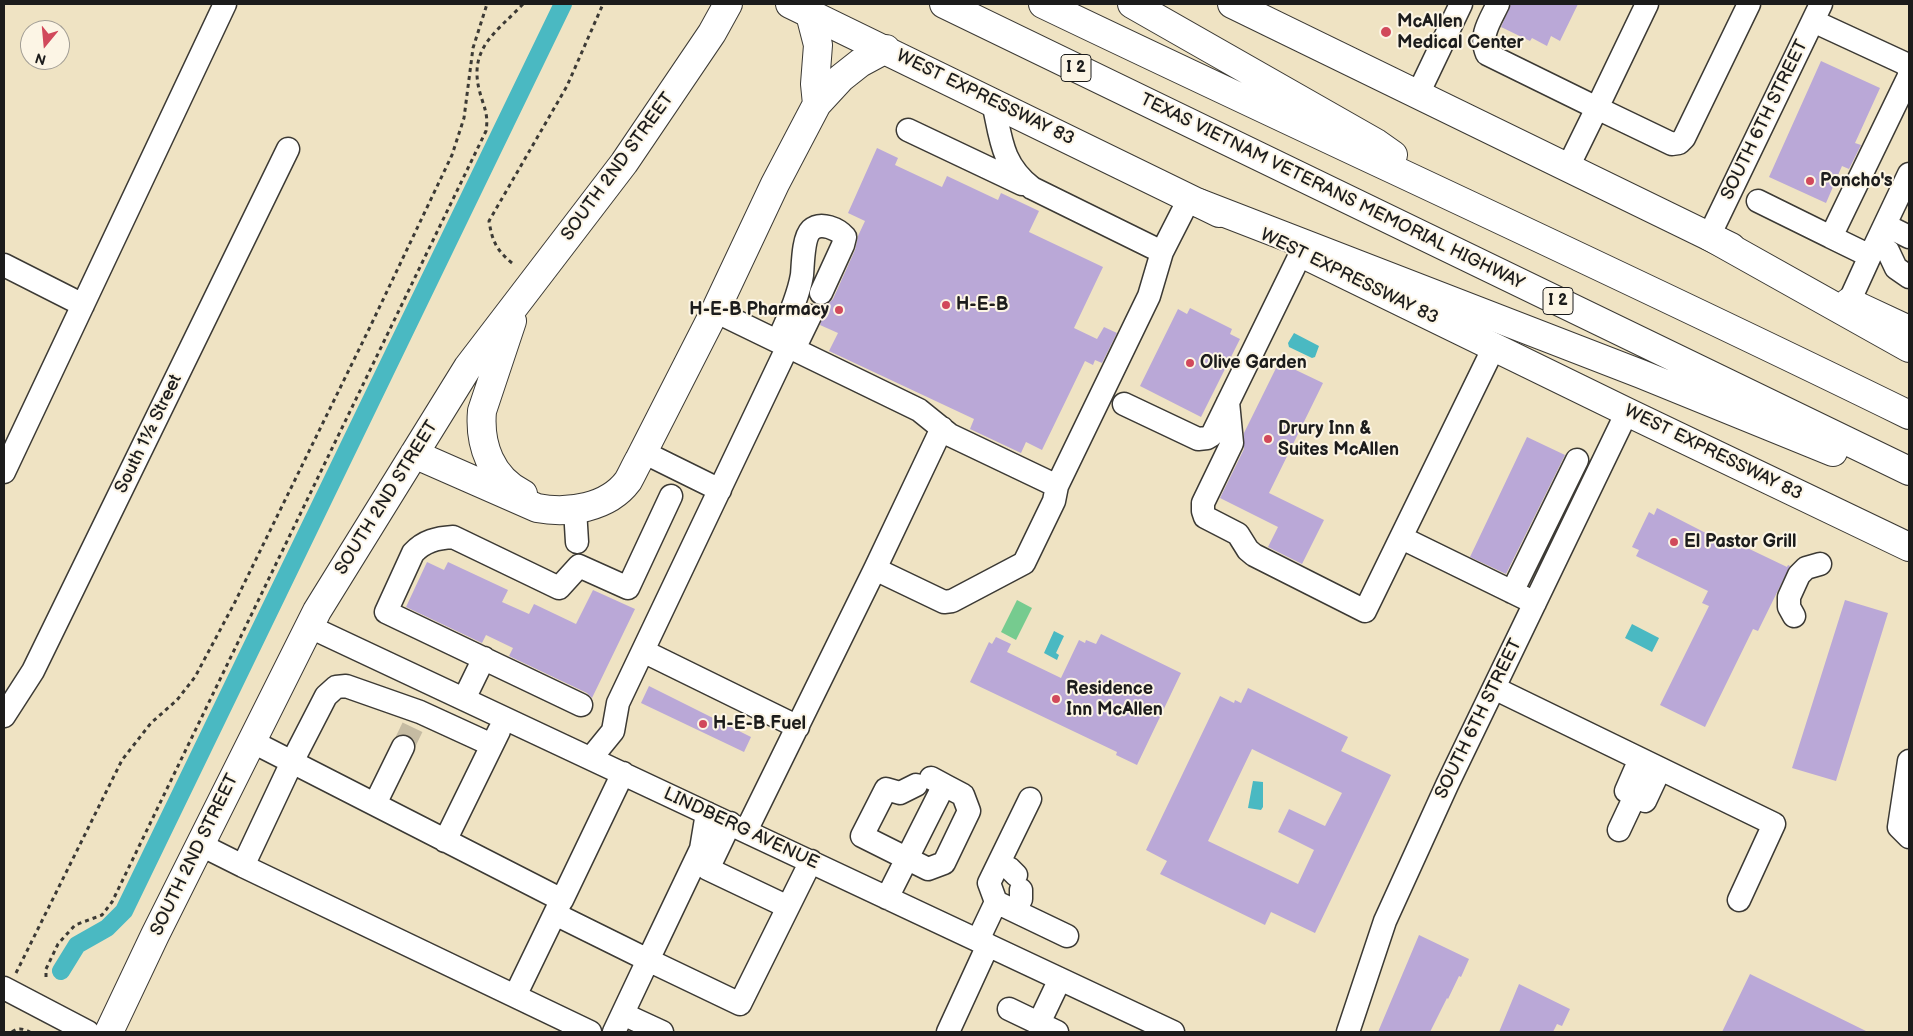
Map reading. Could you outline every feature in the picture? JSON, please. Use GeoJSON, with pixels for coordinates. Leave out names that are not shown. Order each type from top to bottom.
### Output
{"type":"FeatureCollection","features":[{"type":"Feature","properties":{"kind":"main road","name":"SOUTH 2ND STREET"},"geometry":{"type":"LineString","coordinates":[[109,1032],[308,626],[468,367],[624,163],[712,33],[728,4]]}},
{"type":"Feature","properties":{"kind":"main road","name":"TEXAS VIETNAM VETERANS MEMORIAL HIGHWAY"},"geometry":{"type":"LineString","coordinates":[[944,4],[1909,471]]}},
{"type":"Feature","properties":{"kind":"main road","name":"I 2"},"geometry":{"type":"LineString","coordinates":[[1043,4],[1744,334],[1909,415]]}},
{"type":"Feature","properties":{"kind":"main road"},"geometry":{"type":"LineString","coordinates":[[1132,4],[1376,142],[1444,194]]}},
{"type":"Feature","properties":{"kind":"main road"},"geometry":{"type":"LineString","coordinates":[[1232,4],[1709,236],[1909,330]]}},
{"type":"Feature","properties":{"kind":"main road"},"geometry":{"type":"LineString","coordinates":[[800,9],[818,45],[815,84],[816,104]]}},
{"type":"Feature","properties":{"kind":"main road","name":"WEST EXPRESSWAY 83"},"geometry":{"type":"LineString","coordinates":[[800,9],[886,49],[1627,412],[1909,547]]}},
{"type":"Feature","properties":{"kind":"main road"},"geometry":{"type":"LineString","coordinates":[[414,454],[537,508],[552,510],[575,509],[600,502],[615,493],[627,481],[638,461],[715,311],[775,184],[816,104],[841,78],[860,63],[886,49]]}},
{"type":"Feature","properties":{"kind":"main road"},"geometry":{"type":"LineString","coordinates":[[1194,201],[1641,374],[1909,484]]}},
{"type":"Feature","properties":{"kind":"main road"},"geometry":{"type":"LineString","coordinates":[[1709,236],[1909,348]]}},
{"type":"Feature","properties":{"kind":"main road"},"geometry":{"type":"LineString","coordinates":[[518,303],[482,411],[482,439],[492,465],[500,476],[520,493],[531,498],[556,503],[568,502],[598,492],[638,461]]}},
{"type":"Feature","properties":{"kind":"street"},"geometry":{"type":"LineString","coordinates":[[4,472],[225,4]]}},
{"type":"Feature","properties":{"kind":"street"},"geometry":{"type":"LineString","coordinates":[[1418,94],[1461,4]]}},
{"type":"Feature","properties":{"kind":"street"},"geometry":{"type":"LineString","coordinates":[[1498,4],[1485,30],[1483,44],[1487,54],[1672,144],[1679,143],[1684,138],[1749,4]]}},
{"type":"Feature","properties":{"kind":"street"},"geometry":{"type":"LineString","coordinates":[[1568,167],[1647,4]]}},
{"type":"Feature","properties":{"kind":"street"},"geometry":{"type":"LineString","coordinates":[[1817,12],[1906,64],[1909,71]]}},
{"type":"Feature","properties":{"kind":"street","name":"SOUTH 6TH STREET"},"geometry":{"type":"LineString","coordinates":[[1709,236],[1817,12]]}},
{"type":"Feature","properties":{"kind":"street"},"geometry":{"type":"LineString","coordinates":[[1831,237],[1909,76]]}},
{"type":"Feature","properties":{"kind":"street"},"geometry":{"type":"LineString","coordinates":[[992,102],[1010,166],[1019,178],[1032,188]]}},
{"type":"Feature","properties":{"kind":"street"},"geometry":{"type":"LineString","coordinates":[[908,130],[1162,252]]}},
{"type":"Feature","properties":{"kind":"street","name":"South 1½ Street"},"geometry":{"type":"LineString","coordinates":[[4,716],[33,671],[288,149]]}},
{"type":"Feature","properties":{"kind":"street"},"geometry":{"type":"LineString","coordinates":[[1849,302],[1909,174]]}},
{"type":"Feature","properties":{"kind":"street"},"geometry":{"type":"LineString","coordinates":[[875,569],[936,600],[944,602],[952,601],[1024,563],[1054,501],[1057,486],[1149,296],[1162,252],[1194,201]]}},
{"type":"Feature","properties":{"kind":"street"},"geometry":{"type":"LineString","coordinates":[[1758,201],[1831,237],[1877,242],[1909,237]]}},
{"type":"Feature","properties":{"kind":"street"},"geometry":{"type":"LineString","coordinates":[[591,758],[612,731],[618,703],[787,345],[806,241],[810,231],[816,226],[829,227],[840,231],[845,237],[844,245],[821,294]]}},
{"type":"Feature","properties":{"kind":"street"},"geometry":{"type":"LineString","coordinates":[[1877,242],[1888,251],[1896,268],[1909,276]]}},
{"type":"Feature","properties":{"kind":"street"},"geometry":{"type":"LineString","coordinates":[[1124,404],[1198,439],[1207,438],[1212,435],[1301,253]]}},
{"type":"Feature","properties":{"kind":"street"},"geometry":{"type":"LineString","coordinates":[[4,264],[83,305]]}},
{"type":"Feature","properties":{"kind":"street"},"geometry":{"type":"LineString","coordinates":[[715,311],[919,410],[950,435],[1057,486]]}},
{"type":"Feature","properties":{"kind":"street"},"geometry":{"type":"LineString","coordinates":[[787,345],[810,316]]}},
{"type":"Feature","properties":{"kind":"street"},"geometry":{"type":"LineString","coordinates":[[1228,402],[1232,443],[1203,503],[1205,517],[1238,534],[1248,550],[1254,555],[1365,611],[1494,347]]}},
{"type":"Feature","properties":{"kind":"street","name":"SOUTH 6TH STREET"},"geometry":{"type":"LineString","coordinates":[[1348,1032],[1385,921],[1443,794],[1627,412]]}},
{"type":"Feature","properties":{"kind":"street"},"geometry":{"type":"LineString","coordinates":[[662,1032],[618,1023],[708,869],[738,827],[798,727],[942,428]]}},
{"type":"Feature","properties":{"kind":"street"},"geometry":{"type":"LineString","coordinates":[[1512,592],[1578,460]]}},
{"type":"Feature","properties":{"kind":"street"},"geometry":{"type":"LineString","coordinates":[[638,461],[720,490]]}},
{"type":"Feature","properties":{"kind":"street"},"geometry":{"type":"LineString","coordinates":[[578,556],[628,588],[671,496]]}},
{"type":"Feature","properties":{"kind":"street"},"geometry":{"type":"LineString","coordinates":[[575,509],[578,556],[559,588],[453,537],[440,538],[419,546],[413,553],[386,612],[581,705]]}},
{"type":"Feature","properties":{"kind":"street"},"geometry":{"type":"LineString","coordinates":[[1402,538],[1535,603]]}},
{"type":"Feature","properties":{"kind":"street"},"geometry":{"type":"LineString","coordinates":[[1794,616],[1789,607],[1790,597],[1799,575],[1806,568],[1820,564]]}},
{"type":"Feature","properties":{"kind":"street","name":"LINDBERG AVENUE"},"geometry":{"type":"LineString","coordinates":[[308,626],[1174,1032]]}},
{"type":"Feature","properties":{"kind":"street"},"geometry":{"type":"LineString","coordinates":[[643,651],[798,727]]}},
{"type":"Feature","properties":{"kind":"street"},"geometry":{"type":"LineString","coordinates":[[464,699],[484,658]]}},
{"type":"Feature","properties":{"kind":"street"},"geometry":{"type":"LineString","coordinates":[[243,866],[292,762],[326,696],[336,688],[346,686],[417,718],[492,745]]}},
{"type":"Feature","properties":{"kind":"street"},"geometry":{"type":"LineString","coordinates":[[1494,688],[1774,824],[1738,900]]}},
{"type":"Feature","properties":{"kind":"street"},"geometry":{"type":"LineString","coordinates":[[445,841],[505,718]]}},
{"type":"Feature","properties":{"kind":"street"},"geometry":{"type":"LineString","coordinates":[[251,741],[445,841],[654,963],[740,1004],[811,862]]}},
{"type":"Feature","properties":{"kind":"street"},"geometry":{"type":"LineString","coordinates":[[375,804],[403,747]]}},
{"type":"Feature","properties":{"kind":"street"},"geometry":{"type":"LineString","coordinates":[[1640,759],[1626,791],[1645,801],[1660,769]]}},
{"type":"Feature","properties":{"kind":"street"},"geometry":{"type":"LineString","coordinates":[[1909,761],[1899,827],[1909,837]]}},
{"type":"Feature","properties":{"kind":"street"},"geometry":{"type":"LineString","coordinates":[[515,996],[623,773]]}},
{"type":"Feature","properties":{"kind":"street"},"geometry":{"type":"LineString","coordinates":[[887,898],[907,858],[930,783]]}},
{"type":"Feature","properties":{"kind":"street"},"geometry":{"type":"LineString","coordinates":[[930,783],[963,795],[969,811],[944,863],[928,869],[862,836],[886,789],[900,793],[930,783]]}},
{"type":"Feature","properties":{"kind":"street"},"geometry":{"type":"LineString","coordinates":[[1619,830],[1635,796]]}},
{"type":"Feature","properties":{"kind":"street"},"geometry":{"type":"LineString","coordinates":[[948,1032],[983,943],[1009,888],[1030,799]]}},
{"type":"Feature","properties":{"kind":"street"},"geometry":{"type":"LineString","coordinates":[[654,963],[701,849],[707,813]]}},
{"type":"Feature","properties":{"kind":"street"},"geometry":{"type":"LineString","coordinates":[[201,845],[590,1032]]}},
{"type":"Feature","properties":{"kind":"street"},"geometry":{"type":"LineString","coordinates":[[708,869],[788,907]]}},
{"type":"Feature","properties":{"kind":"street"},"geometry":{"type":"LineString","coordinates":[[1009,888],[1067,936]]}},
{"type":"Feature","properties":{"kind":"street"},"geometry":{"type":"LineString","coordinates":[[1009,1009],[1048,1028],[1060,979]]}},
{"type":"Feature","properties":{"kind":"street"},"geometry":{"type":"LineString","coordinates":[[6,989],[88,1032]]}},
{"type":"Feature","properties":{"kind":"path"},"geometry":{"type":"LineString","coordinates":[[6,989],[122,760],[151,723],[177,700],[195,677],[235,602],[370,327],[452,155],[464,118],[473,48],[486,4]]}},
{"type":"Feature","properties":{"kind":"path"},"geometry":{"type":"LineString","coordinates":[[46,977],[46,969],[58,944],[75,924],[102,915],[112,902],[486,131],[488,118],[479,88],[476,69],[478,58],[498,27],[523,4]]}},
{"type":"Feature","properties":{"kind":"path"},"geometry":{"type":"LineString","coordinates":[[512,262],[503,256],[492,240],[489,221],[567,86],[603,4]]}},
{"type":"Feature","properties":{"kind":"path"},"geometry":{"type":"LineString","coordinates":[[12,1032],[24,1029],[30,1032]]}},
{"type":"Feature","properties":{"kind":"green space"},"geometry":{"type":"Polygon","coordinates":[[[1017,600],[1032,608],[1016,640],[1001,632],[1017,600]]]}},
{"type":"Feature","properties":{"kind":"water"},"geometry":{"type":"Polygon","coordinates":[[[1294,333],[1319,346],[1315,357],[1312,358],[1289,347],[1288,343],[1294,333]]]}},
{"type":"Feature","properties":{"kind":"water"},"geometry":{"type":"Polygon","coordinates":[[[1632,624],[1659,638],[1652,652],[1625,638],[1632,624]]]}},
{"type":"Feature","properties":{"kind":"water"},"geometry":{"type":"Polygon","coordinates":[[[1054,631],[1064,636],[1056,653],[1059,655],[1057,660],[1044,653],[1054,631]]]}},
{"type":"Feature","properties":{"kind":"water"},"geometry":{"type":"Polygon","coordinates":[[[1253,781],[1263,782],[1263,807],[1261,810],[1248,808],[1253,781]]]}},
{"type":"Feature","properties":{"kind":"building"},"geometry":{"type":"Polygon","coordinates":[[[1511,4],[1578,4],[1560,41],[1551,36],[1547,46],[1532,38],[1530,41],[1501,27],[1511,4]]]}},
{"type":"Feature","properties":{"kind":"building"},"geometry":{"type":"Polygon","coordinates":[[[1821,61],[1880,88],[1855,143],[1861,145],[1849,169],[1842,166],[1826,203],[1769,177],[1821,61]]]}},
{"type":"Feature","properties":{"kind":"building","name":"H-E-B"},"geometry":{"type":"Polygon","coordinates":[[[877,148],[898,158],[895,165],[942,187],[947,176],[998,200],[1001,193],[1039,211],[1029,232],[1103,267],[1074,328],[1097,339],[1104,327],[1117,333],[1102,363],[1095,360],[1093,365],[1085,361],[1042,450],[1026,442],[1021,453],[970,429],[974,419],[829,351],[838,333],[820,325],[823,315],[817,305],[823,306],[833,299],[855,250],[858,236],[865,221],[848,213],[877,148]]]}},
{"type":"Feature","properties":{"kind":"building","name":"Olive Garden"},"geometry":{"type":"Polygon","coordinates":[[[1190,308],[1232,329],[1230,334],[1240,339],[1201,417],[1140,386],[1178,309],[1187,314],[1190,308]]]}},
{"type":"Feature","properties":{"kind":"building","name":"Drury Inn & Suites McAllen"},"geometry":{"type":"Polygon","coordinates":[[[1279,362],[1323,383],[1269,493],[1324,520],[1302,564],[1268,547],[1278,527],[1220,498],[1244,449],[1244,433],[1279,362]]]}},
{"type":"Feature","properties":{"kind":"building"},"geometry":{"type":"Polygon","coordinates":[[[1527,437],[1565,455],[1506,574],[1470,557],[1527,437]]]}},
{"type":"Feature","properties":{"kind":"building"},"geometry":{"type":"Polygon","coordinates":[[[1657,508],[1737,549],[1739,544],[1787,567],[1788,565],[1790,566],[1758,631],[1753,629],[1705,727],[1660,705],[1709,606],[1702,603],[1708,591],[1636,556],[1639,550],[1632,547],[1649,512],[1654,515],[1657,508]]]}},
{"type":"Feature","properties":{"kind":"building"},"geometry":{"type":"Polygon","coordinates":[[[427,562],[444,570],[448,562],[508,590],[502,602],[529,614],[534,604],[576,624],[593,590],[635,609],[592,698],[587,693],[509,656],[513,648],[486,635],[482,643],[406,607],[427,562]]]}},
{"type":"Feature","properties":{"kind":"building"},"geometry":{"type":"Polygon","coordinates":[[[1845,600],[1888,613],[1836,781],[1792,768],[1845,600]]]}},
{"type":"Feature","properties":{"kind":"building","name":"Residence Inn McAllen"},"geometry":{"type":"Polygon","coordinates":[[[1101,634],[1181,673],[1137,765],[1116,755],[1117,752],[970,682],[989,642],[992,644],[996,637],[1011,644],[1007,652],[1061,678],[1079,640],[1085,643],[1086,640],[1096,644],[1101,634]]]}},
{"type":"Feature","properties":{"kind":"building","name":"H-E-B Fuel"},"geometry":{"type":"Polygon","coordinates":[[[649,686],[751,737],[744,752],[641,703],[649,686]]]}},
{"type":"Feature","properties":{"kind":"building"},"geometry":{"type":"Polygon","coordinates":[[[1248,688],[1348,737],[1341,751],[1391,775],[1315,933],[1271,912],[1265,925],[1160,874],[1167,861],[1146,850],[1220,696],[1234,703],[1235,700],[1241,703],[1248,688]],[[1252,749],[1208,841],[1298,884],[1314,850],[1278,832],[1289,809],[1325,826],[1342,793],[1252,749]]]}},
{"type":"Feature","properties":{"kind":"building"},"geometry":{"type":"Polygon","coordinates":[[[1419,935],[1469,959],[1430,1032],[1378,1032],[1419,935]]]}},
{"type":"Feature","properties":{"kind":"building"},"geometry":{"type":"Polygon","coordinates":[[[1750,974],[1868,1032],[1722,1032],[1750,974]]]}},
{"type":"Feature","properties":{"kind":"building"},"geometry":{"type":"Polygon","coordinates":[[[1519,984],[1570,1009],[1562,1026],[1557,1024],[1553,1032],[1499,1032],[1519,984]]]}},
{"type":"Feature","properties":{"kind":"waterway"},"geometry":{"type":"LineString","coordinates":[[61,971],[77,945],[107,928],[124,911],[563,4]]}},
{"type":"Feature","properties":{"kind":"tunnel"},"geometry":{"type":"LineString","coordinates":[[403,747],[414,724]]}},
{"type":"Feature","properties":{"kind":"place","name":"McAllen Medical Center"},"geometry":{"type":"Point","coordinates":[1386,32]}},
{"type":"Feature","properties":{"kind":"place","name":"Poncho's"},"geometry":{"type":"Point","coordinates":[1810,181]}},
{"type":"Feature","properties":{"kind":"place","name":"H-E-B"},"geometry":{"type":"Point","coordinates":[946,305]}},
{"type":"Feature","properties":{"kind":"place","name":"H-E-B Pharmacy"},"geometry":{"type":"Point","coordinates":[839,310]}},
{"type":"Feature","properties":{"kind":"place","name":"Olive Garden"},"geometry":{"type":"Point","coordinates":[1190,363]}},
{"type":"Feature","properties":{"kind":"place","name":"Drury Inn & Suites McAllen"},"geometry":{"type":"Point","coordinates":[1268,439]}},
{"type":"Feature","properties":{"kind":"place","name":"El Pastor Grill"},"geometry":{"type":"Point","coordinates":[1674,542]}},
{"type":"Feature","properties":{"kind":"place","name":"Residence Inn McAllen"},"geometry":{"type":"Point","coordinates":[1056,699]}},
{"type":"Feature","properties":{"kind":"place","name":"H-E-B Fuel"},"geometry":{"type":"Point","coordinates":[703,724]}}]}
